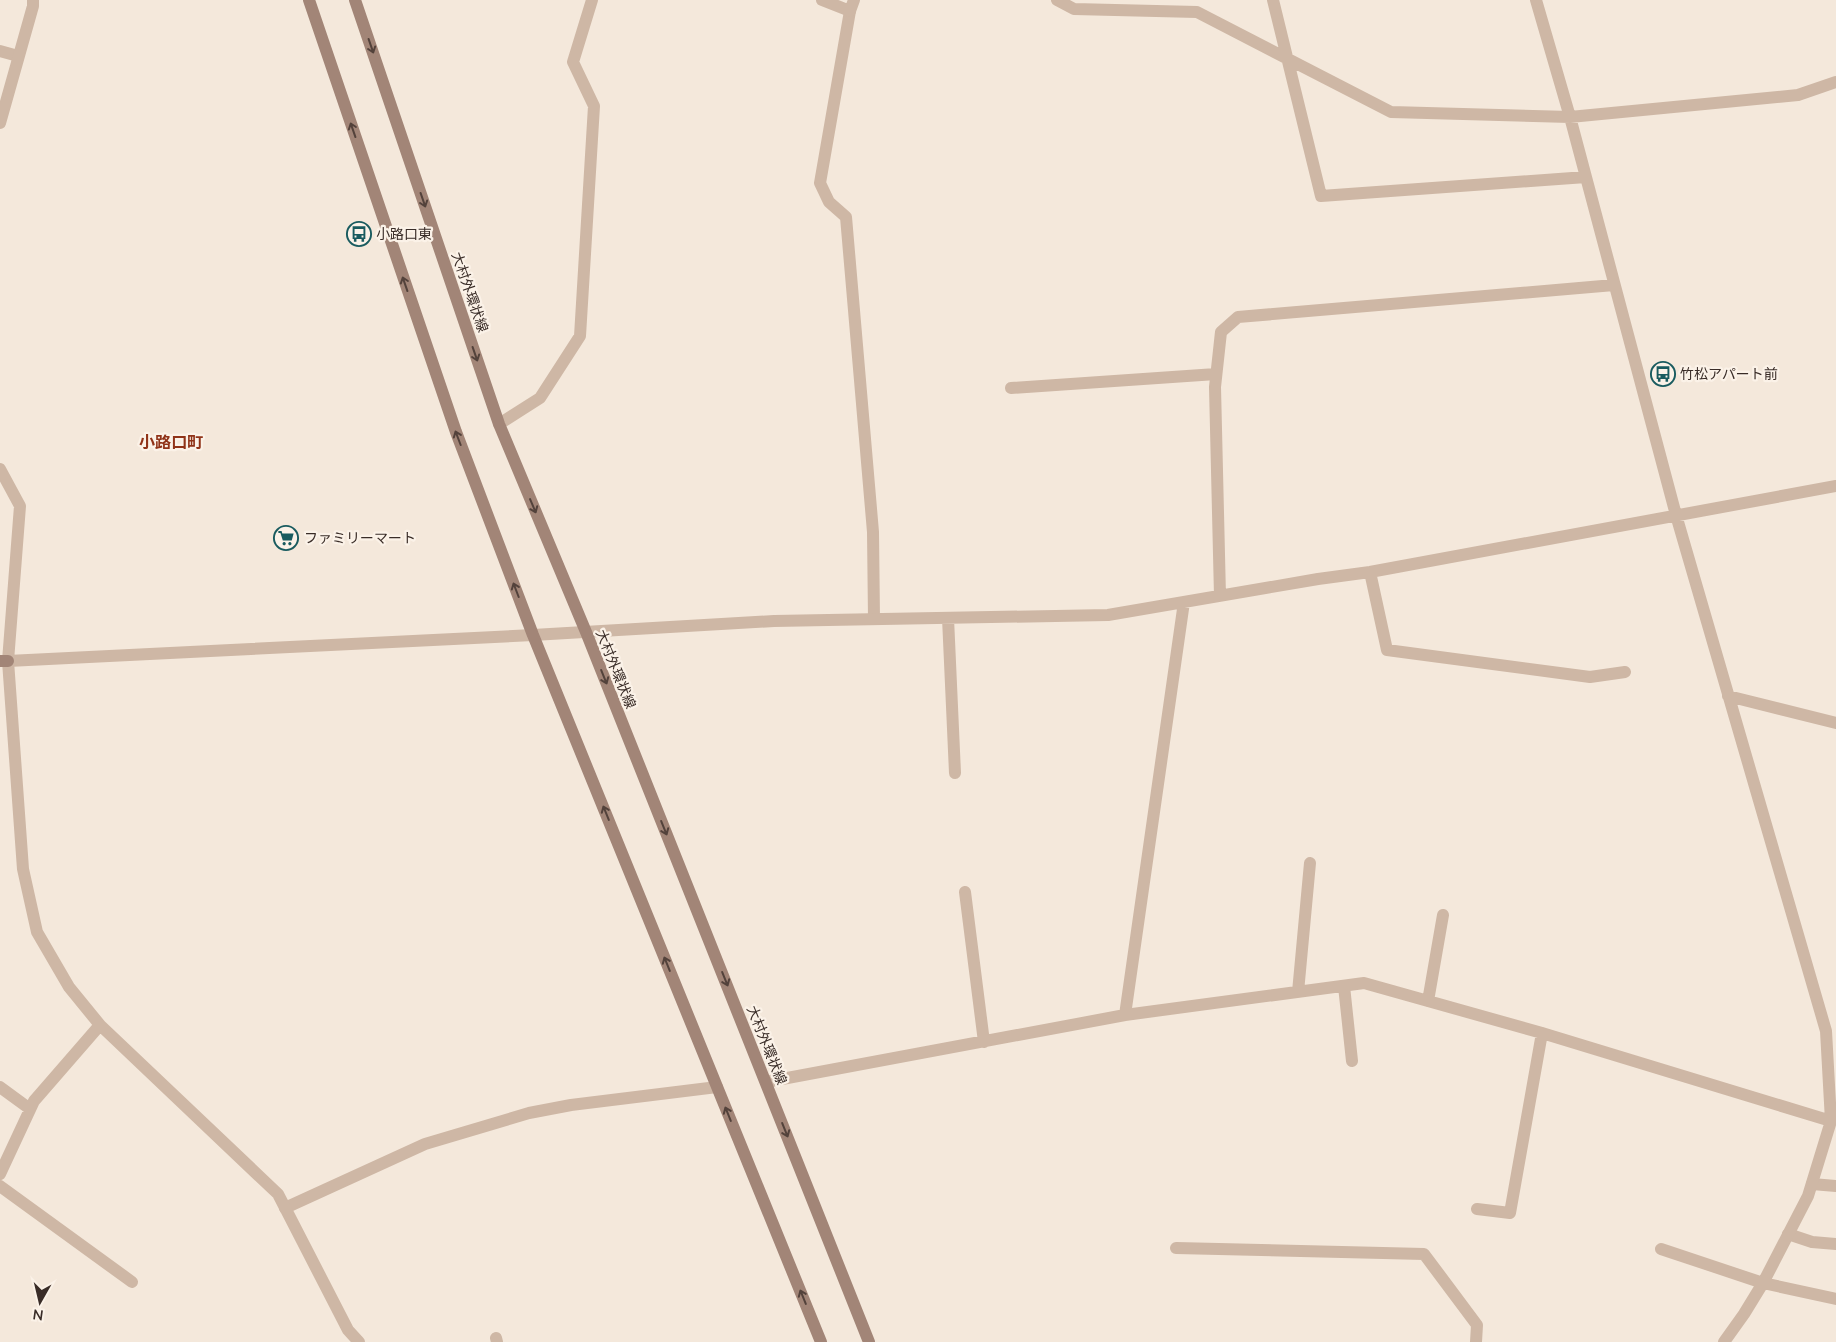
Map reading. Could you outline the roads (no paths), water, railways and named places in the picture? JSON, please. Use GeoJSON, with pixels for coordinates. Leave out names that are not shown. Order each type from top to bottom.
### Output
{"type":"FeatureCollection","features":[{"type":"Feature","properties":{"kind":"main road"},"geometry":{"type":"LineString","coordinates":[[309,0],[456,432],[533,635],[821,1342]]}},
{"type":"Feature","properties":{"kind":"main road","name":"大村外環状線"},"geometry":{"type":"LineString","coordinates":[[355,0],[499,424],[586,632],[869,1342]]}},
{"type":"Feature","properties":{"kind":"street"},"geometry":{"type":"LineString","coordinates":[[0,123],[33,6],[33,0]]}},
{"type":"Feature","properties":{"kind":"street"},"geometry":{"type":"LineString","coordinates":[[499,424],[540,398],[580,336],[594,106],[573,62],[592,0]]}},
{"type":"Feature","properties":{"kind":"street"},"geometry":{"type":"LineString","coordinates":[[822,0],[852,6],[820,184],[829,202],[846,217],[872,532],[874,619]]}},
{"type":"Feature","properties":{"kind":"street"},"geometry":{"type":"LineString","coordinates":[[1057,0],[1074,9],[1197,12],[1391,112],[1570,117],[1798,95],[1836,82]]}},
{"type":"Feature","properties":{"kind":"street"},"geometry":{"type":"LineString","coordinates":[[1273,0],[1321,196],[1586,177]]}},
{"type":"Feature","properties":{"kind":"street"},"geometry":{"type":"LineString","coordinates":[[1536,0],[1570,117],[1676,515],[1826,1031],[1833,1102],[1831,1121],[1812,1184],[1808,1196],[1762,1283],[1744,1314],[1724,1342]]}},
{"type":"Feature","properties":{"kind":"street"},"geometry":{"type":"LineString","coordinates":[[0,51],[18,56]]}},
{"type":"Feature","properties":{"kind":"street"},"geometry":{"type":"LineString","coordinates":[[1220,596],[1215,387],[1221,332],[1238,317],[1614,285]]}},
{"type":"Feature","properties":{"kind":"street"},"geometry":{"type":"LineString","coordinates":[[1010,388],[1216,374]]}},
{"type":"Feature","properties":{"kind":"street"},"geometry":{"type":"LineString","coordinates":[[0,469],[20,506],[4,661],[23,869],[37,932],[69,987],[100,1025],[278,1194],[348,1330],[359,1342]]}},
{"type":"Feature","properties":{"kind":"street"},"geometry":{"type":"LineString","coordinates":[[4,661],[774,621],[1108,615],[1370,572],[1836,486]]}},
{"type":"Feature","properties":{"kind":"street"},"geometry":{"type":"LineString","coordinates":[[1370,572],[1387,650],[1590,677],[1625,672]]}},
{"type":"Feature","properties":{"kind":"street"},"geometry":{"type":"LineString","coordinates":[[1125,1015],[1184,602]]}},
{"type":"Feature","properties":{"kind":"street"},"geometry":{"type":"LineString","coordinates":[[948,618],[956,773]]}},
{"type":"Feature","properties":{"kind":"street"},"geometry":{"type":"LineString","coordinates":[[1728,696],[1836,723]]}},
{"type":"Feature","properties":{"kind":"street"},"geometry":{"type":"LineString","coordinates":[[1298,992],[1310,863]]}},
{"type":"Feature","properties":{"kind":"street"},"geometry":{"type":"LineString","coordinates":[[965,892],[984,1042]]}},
{"type":"Feature","properties":{"kind":"street"},"geometry":{"type":"LineString","coordinates":[[1428,1001],[1443,915]]}},
{"type":"Feature","properties":{"kind":"street"},"geometry":{"type":"LineString","coordinates":[[766,1082],[1125,1015],[1364,983],[1542,1033],[1831,1121]]}},
{"type":"Feature","properties":{"kind":"street"},"geometry":{"type":"LineString","coordinates":[[1344,986],[1352,1061]]}},
{"type":"Feature","properties":{"kind":"street"},"geometry":{"type":"LineString","coordinates":[[0,1174],[34,1101],[100,1025]]}},
{"type":"Feature","properties":{"kind":"street"},"geometry":{"type":"LineString","coordinates":[[1477,1208],[1510,1213],[1542,1033]]}},
{"type":"Feature","properties":{"kind":"street"},"geometry":{"type":"LineString","coordinates":[[0,1087],[30,1109]]}},
{"type":"Feature","properties":{"kind":"street"},"geometry":{"type":"LineString","coordinates":[[285,1208],[426,1144],[529,1113],[570,1105],[717,1087]]}},
{"type":"Feature","properties":{"kind":"street"},"geometry":{"type":"LineString","coordinates":[[1812,1184],[1836,1186]]}},
{"type":"Feature","properties":{"kind":"street"},"geometry":{"type":"LineString","coordinates":[[0,1186],[132,1282]]}},
{"type":"Feature","properties":{"kind":"street"},"geometry":{"type":"LineString","coordinates":[[1788,1234],[1812,1242],[1836,1244]]}},
{"type":"Feature","properties":{"kind":"street"},"geometry":{"type":"LineString","coordinates":[[1176,1248],[1424,1254],[1477,1325],[1476,1342]]}},
{"type":"Feature","properties":{"kind":"street"},"geometry":{"type":"LineString","coordinates":[[1661,1249],[1762,1283],[1836,1299]]}},
{"type":"Feature","properties":{"kind":"place","name":"小路口東"},"geometry":{"type":"Point","coordinates":[359,234]}},
{"type":"Feature","properties":{"kind":"place","name":"竹松アパート前"},"geometry":{"type":"Point","coordinates":[1663,374]}},
{"type":"Feature","properties":{"kind":"place","name":"ファミリーマート"},"geometry":{"type":"Point","coordinates":[286,538]}},
{"type":"Feature","properties":{"kind":"district","name":"小路口町"},"geometry":{"type":"Point","coordinates":[171,442]}}]}
